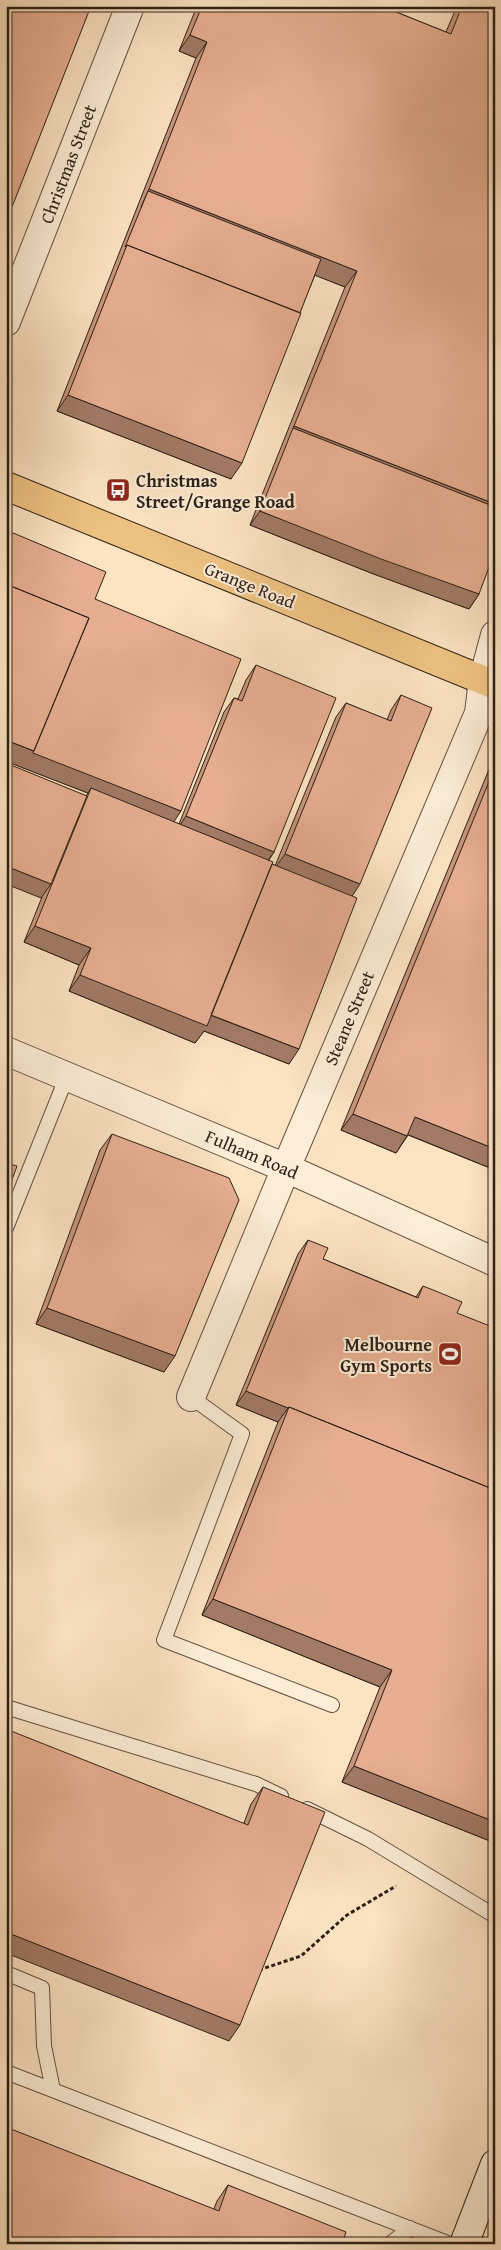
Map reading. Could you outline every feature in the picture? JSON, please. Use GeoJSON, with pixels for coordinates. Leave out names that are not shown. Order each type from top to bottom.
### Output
{"type":"FeatureCollection","features":[{"type":"Feature","properties":{"kind":"main road","name":"Grange Road"},"geometry":{"type":"LineString","coordinates":[[6,486],[489,682]]}},
{"type":"Feature","properties":{"kind":"street","name":"Christmas Street"},"geometry":{"type":"LineString","coordinates":[[6,322],[130,6]]}},
{"type":"Feature","properties":{"kind":"street","name":"Steane Street"},"geometry":{"type":"LineString","coordinates":[[191,1397],[479,713],[489,682],[495,635]]}},
{"type":"Feature","properties":{"kind":"street","name":"Fulham Road"},"geometry":{"type":"LineString","coordinates":[[6,1051],[286,1168],[495,1262]]}},
{"type":"Feature","properties":{"kind":"street"},"geometry":{"type":"LineString","coordinates":[[464,2244],[495,2164]]}},
{"type":"Feature","properties":{"kind":"lane"},"geometry":{"type":"LineString","coordinates":[[6,1228],[67,1076]]}},
{"type":"Feature","properties":{"kind":"lane"},"geometry":{"type":"LineString","coordinates":[[191,1397],[242,1434],[164,1640],[332,1705]]}},
{"type":"Feature","properties":{"kind":"lane"},"geometry":{"type":"LineString","coordinates":[[6,1707],[256,1784],[368,1839],[495,1916]]}},
{"type":"Feature","properties":{"kind":"lane"},"geometry":{"type":"LineString","coordinates":[[6,1973],[42,1988],[44,2046],[53,2090]]}},
{"type":"Feature","properties":{"kind":"lane"},"geometry":{"type":"LineString","coordinates":[[6,2072],[450,2244]]}},
{"type":"Feature","properties":{"kind":"lane"},"geometry":{"type":"LineString","coordinates":[[390,2244],[410,2228]]}},
{"type":"Feature","properties":{"kind":"path"},"geometry":{"type":"LineString","coordinates":[[257,1970],[301,1956],[347,1916],[420,1871]]}},
{"type":"Feature","properties":{"kind":"building"},"geometry":{"type":"Polygon","coordinates":[[[6,6],[91,6],[12,207],[6,204],[6,6]]]}},
{"type":"Feature","properties":{"kind":"building"},"geometry":{"type":"Polygon","coordinates":[[[202,6],[381,6],[451,34],[462,6],[495,6],[495,504],[294,426],[357,271],[149,189],[207,42],[190,35],[202,6]]]}},
{"type":"Feature","properties":{"kind":"building"},"geometry":{"type":"Polygon","coordinates":[[[148,191],[321,259],[300,313],[127,245],[125,247],[148,191]]]}},
{"type":"Feature","properties":{"kind":"building"},"geometry":{"type":"Polygon","coordinates":[[[127,245],[301,313],[242,463],[68,395],[127,245]]]}},
{"type":"Feature","properties":{"kind":"building"},"geometry":{"type":"Polygon","coordinates":[[[293,428],[495,507],[495,551],[479,594],[381,559],[260,511],[293,428]]]}},
{"type":"Feature","properties":{"kind":"building"},"geometry":{"type":"Polygon","coordinates":[[[6,530],[106,572],[95,599],[241,659],[181,811],[33,753],[89,618],[6,584],[6,530]]]}},
{"type":"Feature","properties":{"kind":"building"},"geometry":{"type":"Polygon","coordinates":[[[6,584],[89,618],[34,751],[6,740],[6,584]]]}},
{"type":"Feature","properties":{"kind":"building"},"geometry":{"type":"Polygon","coordinates":[[[256,665],[336,698],[274,852],[186,816],[234,698],[242,701],[256,665]]]}},
{"type":"Feature","properties":{"kind":"building"},"geometry":{"type":"Polygon","coordinates":[[[401,695],[432,708],[360,884],[285,854],[346,703],[391,721],[401,695]]]}},
{"type":"Feature","properties":{"kind":"building"},"geometry":{"type":"Polygon","coordinates":[[[6,763],[87,796],[51,884],[6,866],[6,763]]]}},
{"type":"Feature","properties":{"kind":"building"},"geometry":{"type":"Polygon","coordinates":[[[495,767],[495,1149],[415,1117],[407,1136],[353,1114],[495,767]]]}},
{"type":"Feature","properties":{"kind":"building"},"geometry":{"type":"Polygon","coordinates":[[[91,788],[273,862],[207,1026],[80,975],[91,948],[35,926],[91,788]]]}},
{"type":"Feature","properties":{"kind":"building"},"geometry":{"type":"Polygon","coordinates":[[[272,864],[357,898],[299,1049],[211,1015],[272,864]]]}},
{"type":"Feature","properties":{"kind":"building"},"geometry":{"type":"Polygon","coordinates":[[[112,1134],[229,1178],[239,1200],[175,1356],[47,1308],[112,1134]]]}},
{"type":"Feature","properties":{"kind":"building"},"geometry":{"type":"Polygon","coordinates":[[[6,1163],[17,1166],[6,1196],[6,1163]]]}},
{"type":"Feature","properties":{"kind":"building"},"geometry":{"type":"Polygon","coordinates":[[[308,1240],[328,1248],[323,1259],[418,1298],[423,1286],[443,1294],[462,1302],[457,1313],[495,1328],[495,1490],[246,1391],[308,1240]]]}},
{"type":"Feature","properties":{"kind":"building"},"geometry":{"type":"Polygon","coordinates":[[[289,1407],[495,1490],[495,1822],[354,1766],[392,1670],[213,1599],[289,1407]]]}},
{"type":"Feature","properties":{"kind":"building"},"geometry":{"type":"Polygon","coordinates":[[[6,1729],[248,1825],[263,1787],[325,1812],[240,2025],[6,1932],[6,1729]]]}},
{"type":"Feature","properties":{"kind":"building"},"geometry":{"type":"Polygon","coordinates":[[[6,2127],[219,2211],[228,2185],[346,2232],[342,2244],[6,2244],[6,2127]]]}},
{"type":"Feature","properties":{"kind":"place","name":"Christmas Street/Grange Road"},"geometry":{"type":"Point","coordinates":[118,490]}},
{"type":"Feature","properties":{"kind":"place","name":"Melbourne Gym Sports"},"geometry":{"type":"Point","coordinates":[450,1354]}}]}
